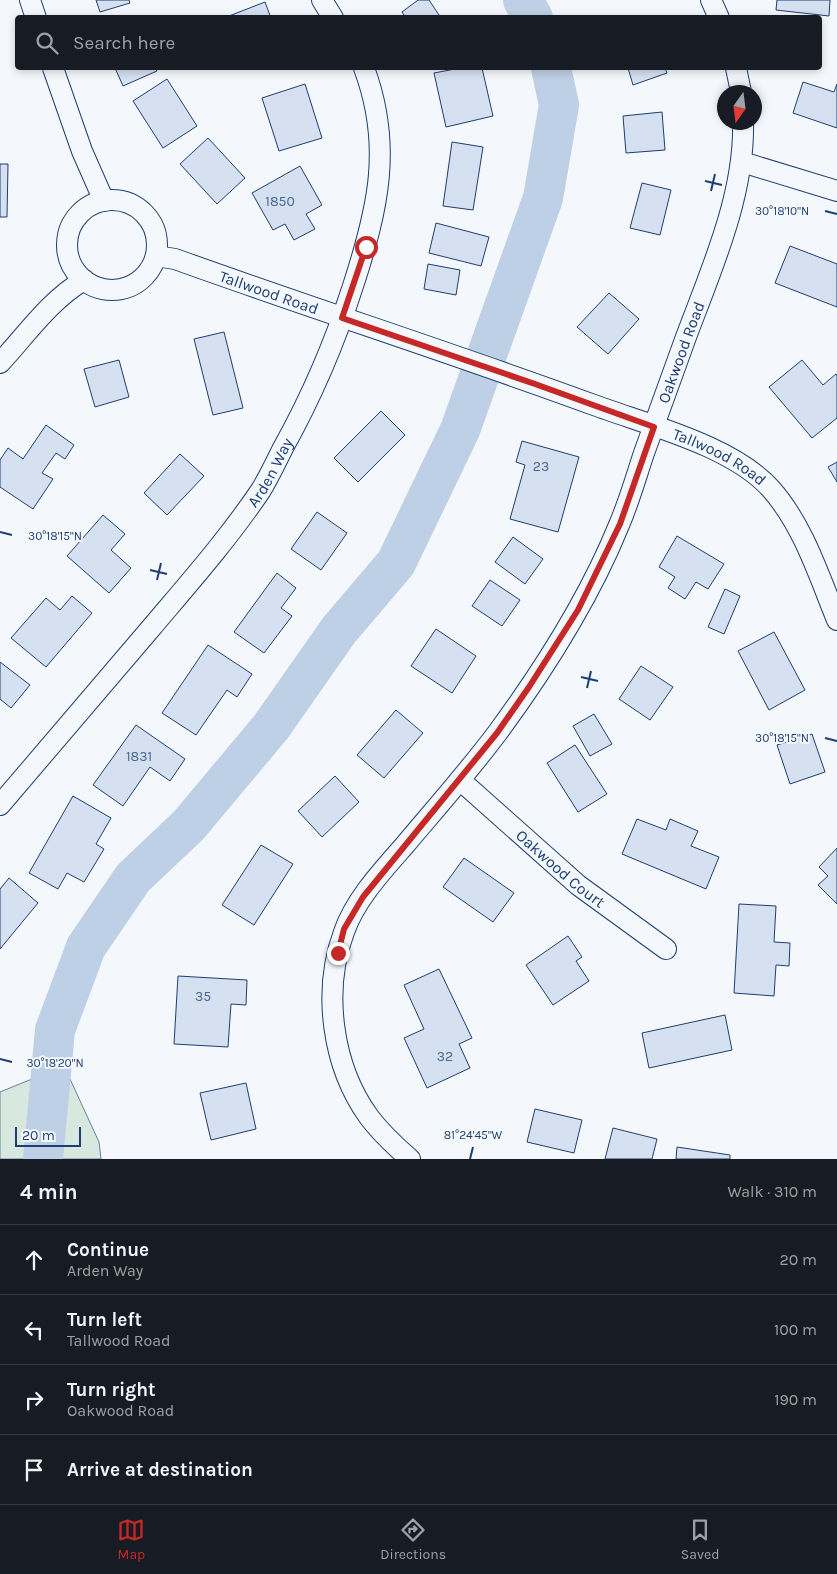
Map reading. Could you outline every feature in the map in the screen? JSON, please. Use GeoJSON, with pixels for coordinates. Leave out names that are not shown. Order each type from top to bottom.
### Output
{"type":"FeatureCollection","features":[{"type":"Feature","properties":{"kind":"street"},"geometry":{"type":"LineString","coordinates":[[30,0],[35,15]]}},
{"type":"Feature","properties":{"kind":"street"},"geometry":{"type":"LineString","coordinates":[[322,0],[331,15]]}},
{"type":"Feature","properties":{"kind":"street"},"geometry":{"type":"LineString","coordinates":[[711,0],[718,15]]}},
{"type":"Feature","properties":{"kind":"street"},"geometry":{"type":"LineString","coordinates":[[54,70],[82,151],[104,201]]}},
{"type":"Feature","properties":{"kind":"street","name":"Arden Way"},"geometry":{"type":"LineString","coordinates":[[0,805],[223,542],[262,488],[315,386],[342,318],[366,247],[376,204],[381,154],[374,95],[365,70]]}},
{"type":"Feature","properties":{"kind":"street"},"geometry":{"type":"LineString","coordinates":[[736,70],[740,85]]}},
{"type":"Feature","properties":{"kind":"street","name":"Oakwood Road"},"geometry":{"type":"LineString","coordinates":[[410,1159],[391,1142],[368,1116],[348,1078],[338,1047],[332,1009],[334,974],[344,929],[363,897],[460,780],[529,687],[578,610],[620,524],[721,242],[742,162],[743,130]]}},
{"type":"Feature","properties":{"kind":"street"},"geometry":{"type":"LineString","coordinates":[[742,162],[837,191]]}},
{"type":"Feature","properties":{"kind":"street"},"geometry":{"type":"LineString","coordinates":[[119,200],[133,205],[145,213],[154,226],[158,241],[156,256],[150,270],[139,282],[126,288],[104,289],[84,280],[71,263],[67,241],[71,227],[79,215],[90,206],[104,201],[119,200]]}},
{"type":"Feature","properties":{"kind":"street","name":"Tallwood Road"},"geometry":{"type":"LineString","coordinates":[[156,256],[175,259],[535,384],[695,441],[738,463],[771,489],[791,516],[808,550],[837,620]]}},
{"type":"Feature","properties":{"kind":"street"},"geometry":{"type":"LineString","coordinates":[[0,364],[48,310],[71,288],[84,280]]}},
{"type":"Feature","properties":{"kind":"street","name":"Oakwood Court"},"geometry":{"type":"LineString","coordinates":[[460,780],[578,885],[666,949]]}},
{"type":"Feature","properties":{"kind":"shaded area"},"geometry":{"type":"Polygon","coordinates":[[[64,1066],[99,1142],[101,1159],[0,1159],[0,1092],[64,1066]]]}},
{"type":"Feature","properties":{"kind":"building"},"geometry":{"type":"Polygon","coordinates":[[[96,0],[129,0],[130,3],[100,12],[96,0]]]}},
{"type":"Feature","properties":{"kind":"building"},"geometry":{"type":"Polygon","coordinates":[[[418,0],[429,0],[439,15],[404,15],[402,12],[418,0]]]}},
{"type":"Feature","properties":{"kind":"building"},"geometry":{"type":"Polygon","coordinates":[[[777,0],[830,0],[829,16],[776,10],[777,0]]]}},
{"type":"Feature","properties":{"kind":"building"},"geometry":{"type":"Polygon","coordinates":[[[265,2],[270,15],[232,15],[265,2]]]}},
{"type":"Feature","properties":{"kind":"building"},"geometry":{"type":"Polygon","coordinates":[[[116,70],[157,71],[123,86],[116,70]]]}},
{"type":"Feature","properties":{"kind":"building"},"geometry":{"type":"Polygon","coordinates":[[[450,70],[482,70],[493,116],[446,127],[434,73],[450,70]]]}},
{"type":"Feature","properties":{"kind":"building"},"geometry":{"type":"Polygon","coordinates":[[[629,70],[666,70],[667,73],[633,85],[629,70]]]}},
{"type":"Feature","properties":{"kind":"building"},"geometry":{"type":"Polygon","coordinates":[[[167,79],[197,126],[163,148],[133,101],[167,79]]]}},
{"type":"Feature","properties":{"kind":"building"},"geometry":{"type":"Polygon","coordinates":[[[803,82],[834,92],[837,84],[837,128],[793,113],[803,82]]]}},
{"type":"Feature","properties":{"kind":"building"},"geometry":{"type":"Polygon","coordinates":[[[305,84],[322,138],[279,151],[262,98],[305,84]]]}},
{"type":"Feature","properties":{"kind":"building"},"geometry":{"type":"Polygon","coordinates":[[[662,112],[665,150],[626,153],[623,116],[662,112]]]}},
{"type":"Feature","properties":{"kind":"building"},"geometry":{"type":"Polygon","coordinates":[[[208,138],[245,178],[217,204],[180,164],[208,138]]]}},
{"type":"Feature","properties":{"kind":"building"},"geometry":{"type":"Polygon","coordinates":[[[452,142],[483,147],[473,210],[443,206],[452,142]]]}},
{"type":"Feature","properties":{"kind":"building"},"geometry":{"type":"Polygon","coordinates":[[[0,164],[8,164],[7,217],[0,217],[0,164]]]}},
{"type":"Feature","properties":{"kind":"building"},"geometry":{"type":"Polygon","coordinates":[[[300,166],[322,205],[306,214],[315,229],[294,240],[285,224],[273,230],[252,193],[300,166]]]}},
{"type":"Feature","properties":{"kind":"building"},"geometry":{"type":"Polygon","coordinates":[[[642,183],[671,190],[660,235],[630,228],[642,183]]]}},
{"type":"Feature","properties":{"kind":"building"},"geometry":{"type":"Polygon","coordinates":[[[436,223],[489,237],[481,266],[429,253],[436,223]]]}},
{"type":"Feature","properties":{"kind":"building"},"geometry":{"type":"Polygon","coordinates":[[[790,246],[837,264],[837,307],[775,283],[790,246]]]}},
{"type":"Feature","properties":{"kind":"building"},"geometry":{"type":"Polygon","coordinates":[[[428,264],[460,270],[456,295],[424,289],[428,264]]]}},
{"type":"Feature","properties":{"kind":"building"},"geometry":{"type":"Polygon","coordinates":[[[609,293],[639,319],[608,354],[577,327],[609,293]]]}},
{"type":"Feature","properties":{"kind":"building"},"geometry":{"type":"Polygon","coordinates":[[[224,332],[243,408],[213,415],[194,339],[224,332]]]}},
{"type":"Feature","properties":{"kind":"building"},"geometry":{"type":"Polygon","coordinates":[[[119,360],[129,397],[95,407],[84,369],[119,360]]]}},
{"type":"Feature","properties":{"kind":"building"},"geometry":{"type":"Polygon","coordinates":[[[802,360],[823,385],[836,374],[837,376],[837,418],[812,438],[769,387],[802,360]]]}},
{"type":"Feature","properties":{"kind":"building"},"geometry":{"type":"Polygon","coordinates":[[[381,411],[405,435],[358,482],[334,458],[381,411]]]}},
{"type":"Feature","properties":{"kind":"building"},"geometry":{"type":"Polygon","coordinates":[[[46,425],[74,445],[65,459],[56,453],[42,473],[53,479],[33,509],[0,487],[0,460],[8,448],[23,459],[46,425]]]}},
{"type":"Feature","properties":{"kind":"building"},"geometry":{"type":"Polygon","coordinates":[[[522,441],[579,457],[558,532],[510,519],[525,465],[516,462],[522,441]]]}},
{"type":"Feature","properties":{"kind":"building"},"geometry":{"type":"Polygon","coordinates":[[[180,454],[204,476],[167,515],[144,493],[180,454]]]}},
{"type":"Feature","properties":{"kind":"building"},"geometry":{"type":"Polygon","coordinates":[[[837,462],[837,482],[828,467],[837,462]]]}},
{"type":"Feature","properties":{"kind":"building"},"geometry":{"type":"Polygon","coordinates":[[[317,512],[347,533],[321,570],[291,549],[317,512]]]}},
{"type":"Feature","properties":{"kind":"building"},"geometry":{"type":"Polygon","coordinates":[[[103,515],[125,534],[111,550],[131,568],[109,593],[67,556],[103,515]]]}},
{"type":"Feature","properties":{"kind":"building"},"geometry":{"type":"Polygon","coordinates":[[[677,536],[724,564],[708,589],[696,582],[685,599],[668,588],[675,577],[659,567],[677,536]]]}},
{"type":"Feature","properties":{"kind":"building"},"geometry":{"type":"Polygon","coordinates":[[[513,537],[543,559],[525,584],[495,562],[513,537]]]}},
{"type":"Feature","properties":{"kind":"building"},"geometry":{"type":"Polygon","coordinates":[[[277,573],[296,588],[281,608],[292,616],[264,653],[234,632],[277,573]]]}},
{"type":"Feature","properties":{"kind":"building"},"geometry":{"type":"Polygon","coordinates":[[[490,580],[520,600],[502,626],[472,606],[490,580]]]}},
{"type":"Feature","properties":{"kind":"building"},"geometry":{"type":"Polygon","coordinates":[[[725,589],[740,596],[724,634],[708,627],[725,589]]]}},
{"type":"Feature","properties":{"kind":"building"},"geometry":{"type":"Polygon","coordinates":[[[72,596],[92,613],[46,667],[11,638],[46,598],[60,610],[72,596]]]}},
{"type":"Feature","properties":{"kind":"building"},"geometry":{"type":"Polygon","coordinates":[[[436,629],[476,656],[452,693],[411,666],[436,629]]]}},
{"type":"Feature","properties":{"kind":"building"},"geometry":{"type":"Polygon","coordinates":[[[774,632],[805,690],[769,710],[738,651],[774,632]]]}},
{"type":"Feature","properties":{"kind":"building"},"geometry":{"type":"Polygon","coordinates":[[[208,645],[252,674],[237,697],[227,690],[196,735],[162,713],[208,645]]]}},
{"type":"Feature","properties":{"kind":"building"},"geometry":{"type":"Polygon","coordinates":[[[0,662],[30,685],[11,708],[0,699],[0,662]]]}},
{"type":"Feature","properties":{"kind":"building"},"geometry":{"type":"Polygon","coordinates":[[[641,666],[673,687],[650,720],[619,699],[641,666]]]}},
{"type":"Feature","properties":{"kind":"building"},"geometry":{"type":"Polygon","coordinates":[[[396,710],[423,733],[384,778],[357,755],[396,710]]]}},
{"type":"Feature","properties":{"kind":"building"},"geometry":{"type":"Polygon","coordinates":[[[594,714],[612,744],[590,756],[573,726],[594,714]]]}},
{"type":"Feature","properties":{"kind":"building"},"geometry":{"type":"Polygon","coordinates":[[[136,725],[185,759],[170,781],[150,767],[123,806],[93,785],[136,725]]]}},
{"type":"Feature","properties":{"kind":"building"},"geometry":{"type":"Polygon","coordinates":[[[812,734],[825,772],[790,784],[777,745],[812,734]]]}},
{"type":"Feature","properties":{"kind":"building"},"geometry":{"type":"Polygon","coordinates":[[[575,745],[607,794],[578,812],[547,763],[575,745]]]}},
{"type":"Feature","properties":{"kind":"building"},"geometry":{"type":"Polygon","coordinates":[[[335,776],[359,802],[322,837],[298,811],[335,776]]]}},
{"type":"Feature","properties":{"kind":"building"},"geometry":{"type":"Polygon","coordinates":[[[73,796],[111,818],[96,844],[104,849],[84,882],[67,873],[58,889],[29,873],[73,796]]]}},
{"type":"Feature","properties":{"kind":"building"},"geometry":{"type":"Polygon","coordinates":[[[637,819],[666,830],[670,819],[698,831],[691,846],[719,857],[706,889],[622,854],[637,819]]]}},
{"type":"Feature","properties":{"kind":"building"},"geometry":{"type":"Polygon","coordinates":[[[261,845],[293,864],[254,925],[222,905],[261,845]]]}},
{"type":"Feature","properties":{"kind":"building"},"geometry":{"type":"Polygon","coordinates":[[[837,848],[837,904],[818,885],[828,876],[819,867],[837,848]]]}},
{"type":"Feature","properties":{"kind":"building"},"geometry":{"type":"Polygon","coordinates":[[[464,858],[514,893],[493,922],[443,887],[464,858]]]}},
{"type":"Feature","properties":{"kind":"building"},"geometry":{"type":"Polygon","coordinates":[[[9,878],[38,903],[0,949],[0,889],[9,878]]]}},
{"type":"Feature","properties":{"kind":"building"},"geometry":{"type":"Polygon","coordinates":[[[739,904],[776,906],[774,942],[790,943],[789,966],[776,965],[774,996],[734,993],[739,904]]]}},
{"type":"Feature","properties":{"kind":"building"},"geometry":{"type":"Polygon","coordinates":[[[568,936],[582,957],[576,961],[589,981],[553,1005],[526,965],[568,936]]]}},
{"type":"Feature","properties":{"kind":"building"},"geometry":{"type":"Polygon","coordinates":[[[439,969],[472,1038],[459,1044],[470,1068],[427,1088],[404,1038],[424,1029],[404,985],[439,969]]]}},
{"type":"Feature","properties":{"kind":"building"},"geometry":{"type":"Polygon","coordinates":[[[178,976],[247,980],[246,1005],[231,1004],[228,1047],[174,1044],[178,976]]]}},
{"type":"Feature","properties":{"kind":"building"},"geometry":{"type":"Polygon","coordinates":[[[725,1015],[732,1050],[649,1068],[642,1033],[725,1015]]]}},
{"type":"Feature","properties":{"kind":"building"},"geometry":{"type":"Polygon","coordinates":[[[246,1083],[256,1129],[211,1140],[200,1093],[246,1083]]]}},
{"type":"Feature","properties":{"kind":"building"},"geometry":{"type":"Polygon","coordinates":[[[535,1109],[582,1120],[574,1153],[527,1142],[535,1109]]]}},
{"type":"Feature","properties":{"kind":"building"},"geometry":{"type":"Polygon","coordinates":[[[613,1128],[657,1139],[652,1159],[605,1159],[613,1128]]]}},
{"type":"Feature","properties":{"kind":"building"},"geometry":{"type":"Polygon","coordinates":[[[677,1147],[730,1155],[730,1159],[676,1159],[677,1147]]]}},
{"type":"Feature","properties":{"kind":"waterway"},"geometry":{"type":"LineString","coordinates":[[523,0],[531,15]]}},
{"type":"Feature","properties":{"kind":"waterway"},"geometry":{"type":"LineString","coordinates":[[43,1159],[55,1030],[86,947],[133,878],[189,825],[271,727],[339,630],[396,563],[460,430],[543,198],[559,105],[551,70]]}},
{"type":"Feature","properties":{"kind":"route"},"geometry":{"type":"LineString","coordinates":[[338,953],[344,929],[363,897],[497,733],[578,610],[620,524],[654,427],[342,318],[366,247]]}}]}
